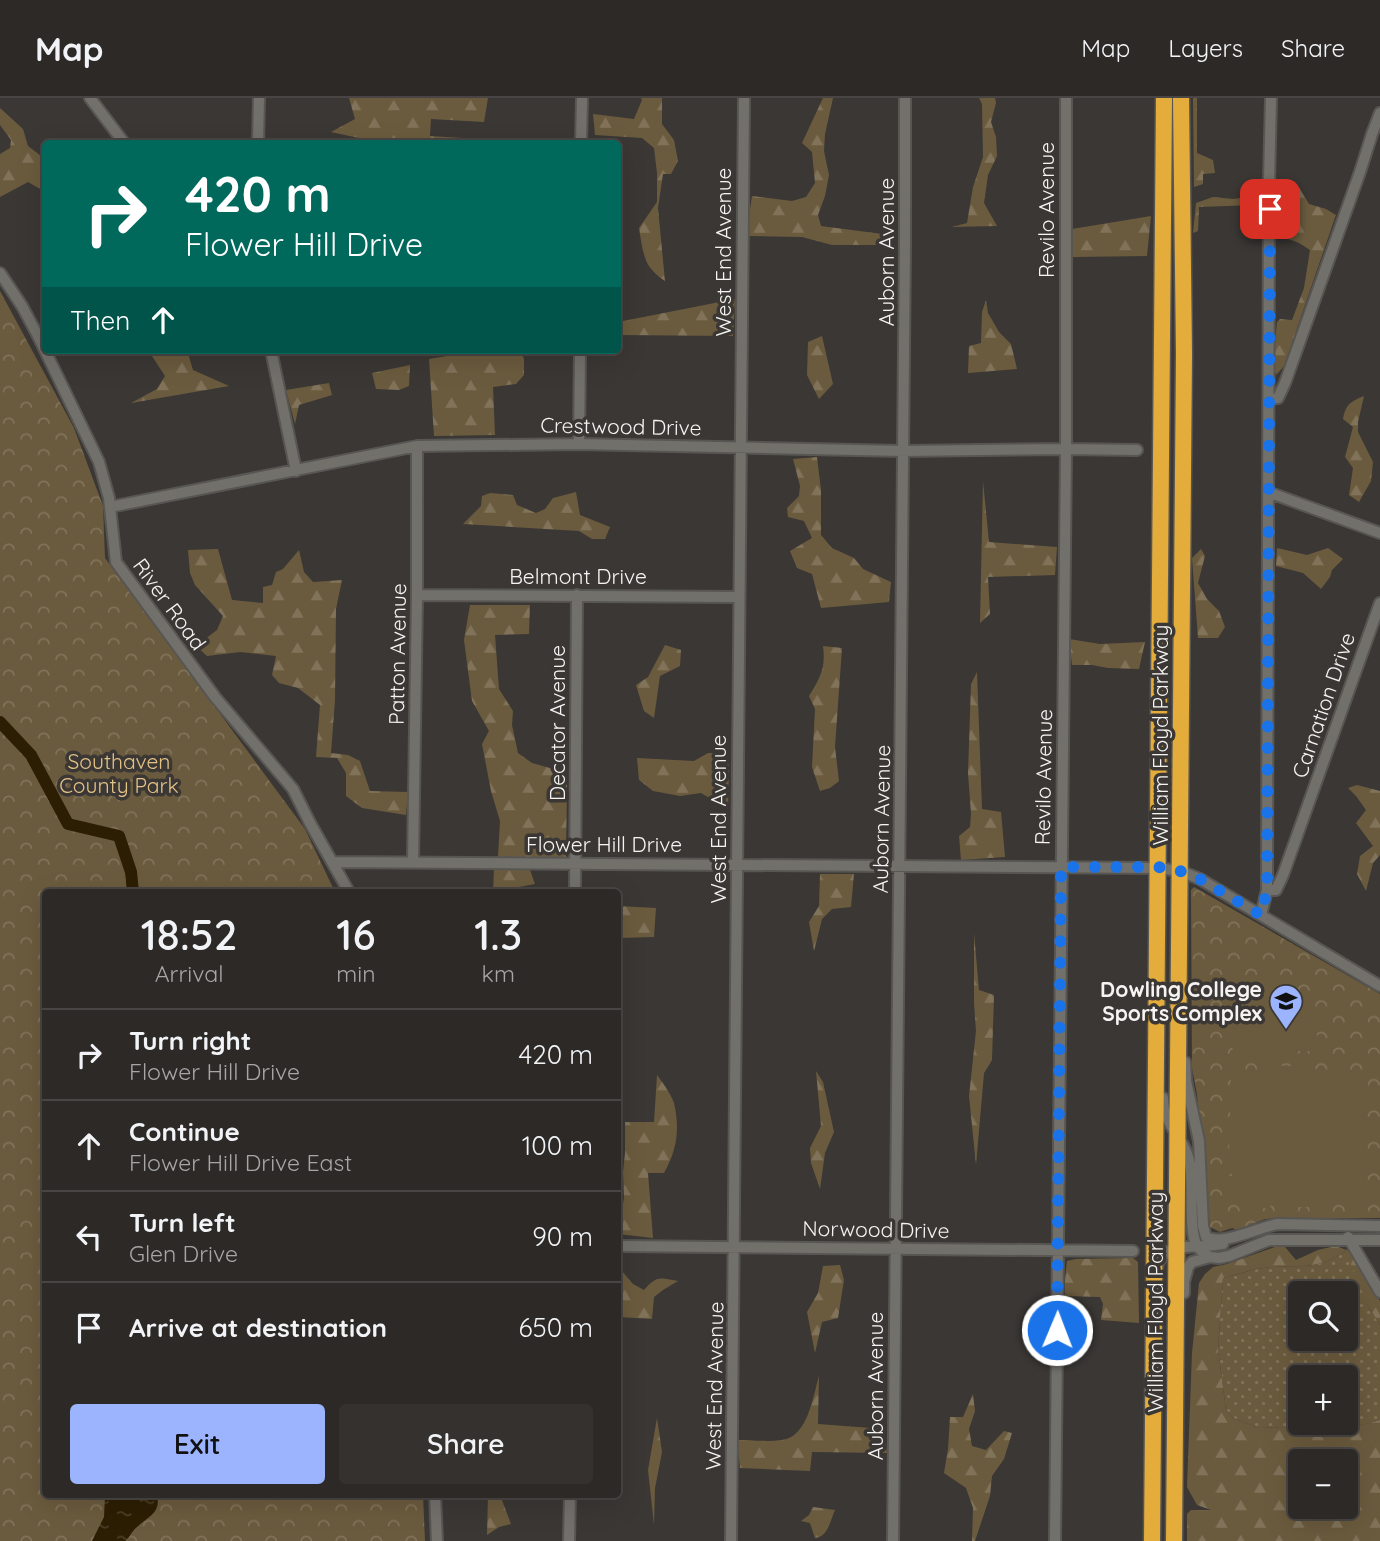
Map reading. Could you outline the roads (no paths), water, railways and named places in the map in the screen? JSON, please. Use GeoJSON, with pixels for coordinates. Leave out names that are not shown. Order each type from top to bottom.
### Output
{"type":"FeatureCollection","features":[{"type":"Feature","properties":{"kind":"highway","name":"William Floyd Parkway"},"geometry":{"type":"LineString","coordinates":[[1164,98],[1169,869],[1178,986],[1174,1541]]}},
{"type":"Feature","properties":{"kind":"highway","name":"William Floyd Parkway"},"geometry":{"type":"LineString","coordinates":[[1152,1541],[1157,985],[1169,869],[1184,354],[1181,98]]}},
{"type":"Feature","properties":{"kind":"street"},"geometry":{"type":"LineString","coordinates":[[90,98],[122,140]]}},
{"type":"Feature","properties":{"kind":"street"},"geometry":{"type":"LineString","coordinates":[[258,140],[259,98]]}},
{"type":"Feature","properties":{"kind":"street"},"geometry":{"type":"LineString","coordinates":[[581,140],[582,98]]}},
{"type":"Feature","properties":{"kind":"street","name":"West End Avenue"},"geometry":{"type":"LineString","coordinates":[[732,1541],[744,98]]}},
{"type":"Feature","properties":{"kind":"street","name":"Auborn Avenue"},"geometry":{"type":"LineString","coordinates":[[893,1541],[905,98]]}},
{"type":"Feature","properties":{"kind":"street","name":"Revilo Avenue"},"geometry":{"type":"LineString","coordinates":[[1055,1541],[1066,449],[1066,98]]}},
{"type":"Feature","properties":{"kind":"street"},"geometry":{"type":"LineString","coordinates":[[1261,915],[1267,890],[1271,98]]}},
{"type":"Feature","properties":{"kind":"street"},"geometry":{"type":"LineString","coordinates":[[1269,399],[1278,398],[1285,383],[1380,113]]}},
{"type":"Feature","properties":{"kind":"street","name":"River Road"},"geometry":{"type":"LineString","coordinates":[[0,272],[42,344]]}},
{"type":"Feature","properties":{"kind":"street","name":"River Road"},"geometry":{"type":"LineString","coordinates":[[47,354],[103,474],[110,507],[116,562],[215,696],[293,789],[347,889]]}},
{"type":"Feature","properties":{"kind":"street"},"geometry":{"type":"LineString","coordinates":[[272,354],[296,471]]}},
{"type":"Feature","properties":{"kind":"street"},"geometry":{"type":"LineString","coordinates":[[579,444],[580,354]]}},
{"type":"Feature","properties":{"kind":"street","name":"Crestwood Drive"},"geometry":{"type":"LineString","coordinates":[[110,507],[417,446],[579,444],[903,451],[1138,450]]}},
{"type":"Feature","properties":{"kind":"street","name":"Patton Avenue"},"geometry":{"type":"LineString","coordinates":[[414,862],[417,446]]}},
{"type":"Feature","properties":{"kind":"street"},"geometry":{"type":"LineString","coordinates":[[1268,492],[1380,533]]}},
{"type":"Feature","properties":{"kind":"street","name":"Belmont Drive"},"geometry":{"type":"LineString","coordinates":[[417,595],[739,597]]}},
{"type":"Feature","properties":{"kind":"street","name":"Decator Avenue"},"geometry":{"type":"LineString","coordinates":[[575,889],[577,595]]}},
{"type":"Feature","properties":{"kind":"street","name":"Carnation Drive"},"geometry":{"type":"LineString","coordinates":[[1267,890],[1276,890],[1283,875],[1380,603]]}},
{"type":"Feature","properties":{"kind":"street","name":"Flower Hill Drive"},"geometry":{"type":"LineString","coordinates":[[332,862],[1169,869]]}},
{"type":"Feature","properties":{"kind":"street"},"geometry":{"type":"LineString","coordinates":[[1169,869],[1200,879],[1380,986]]}},
{"type":"Feature","properties":{"kind":"street"},"geometry":{"type":"LineString","coordinates":[[1157,985],[1163,1012],[1163,1109],[1190,1163],[1193,1225],[1197,1247],[1210,1256],[1219,1258],[1269,1240],[1380,1240]]}},
{"type":"Feature","properties":{"kind":"street"},"geometry":{"type":"LineString","coordinates":[[1178,986],[1186,1008],[1186,1081],[1199,1141],[1204,1234],[1212,1240],[1225,1239],[1278,1224],[1380,1226]]}},
{"type":"Feature","properties":{"kind":"street"},"geometry":{"type":"LineString","coordinates":[[1341,1225],[1380,1292]]}},
{"type":"Feature","properties":{"kind":"street"},"geometry":{"type":"LineString","coordinates":[[1154,1274],[1161,1256],[1168,1250],[1177,1247],[1222,1245],[1251,1231]]}},
{"type":"Feature","properties":{"kind":"street","name":"Norwood Drive"},"geometry":{"type":"LineString","coordinates":[[621,1246],[1133,1251]]}},
{"type":"Feature","properties":{"kind":"street"},"geometry":{"type":"LineString","coordinates":[[1175,1379],[1183,1345],[1184,1282],[1188,1267],[1192,1262],[1210,1256]]}},
{"type":"Feature","properties":{"kind":"street"},"geometry":{"type":"LineString","coordinates":[[435,1498],[437,1541]]}},
{"type":"Feature","properties":{"kind":"street"},"geometry":{"type":"LineString","coordinates":[[569,1541],[570,1498]]}},
{"type":"Feature","properties":{"kind":"water"},"geometry":{"type":"Polygon","coordinates":[[[105,1498],[158,1498],[156,1510],[126,1541],[92,1541],[104,1517],[105,1498]]]}},
{"type":"Feature","properties":{"kind":"waterway"},"geometry":{"type":"LineString","coordinates":[[0,722],[31,755],[68,824],[119,836],[131,872],[133,889]]}},
{"type":"Feature","properties":{"kind":"place","name":"Dowling College Sports Complex"},"geometry":{"type":"Point","coordinates":[1286,1031]}},
{"type":"Feature","properties":{"kind":"park label","name":"Southaven County Park"},"geometry":{"type":"Point","coordinates":[119,773]}}]}
